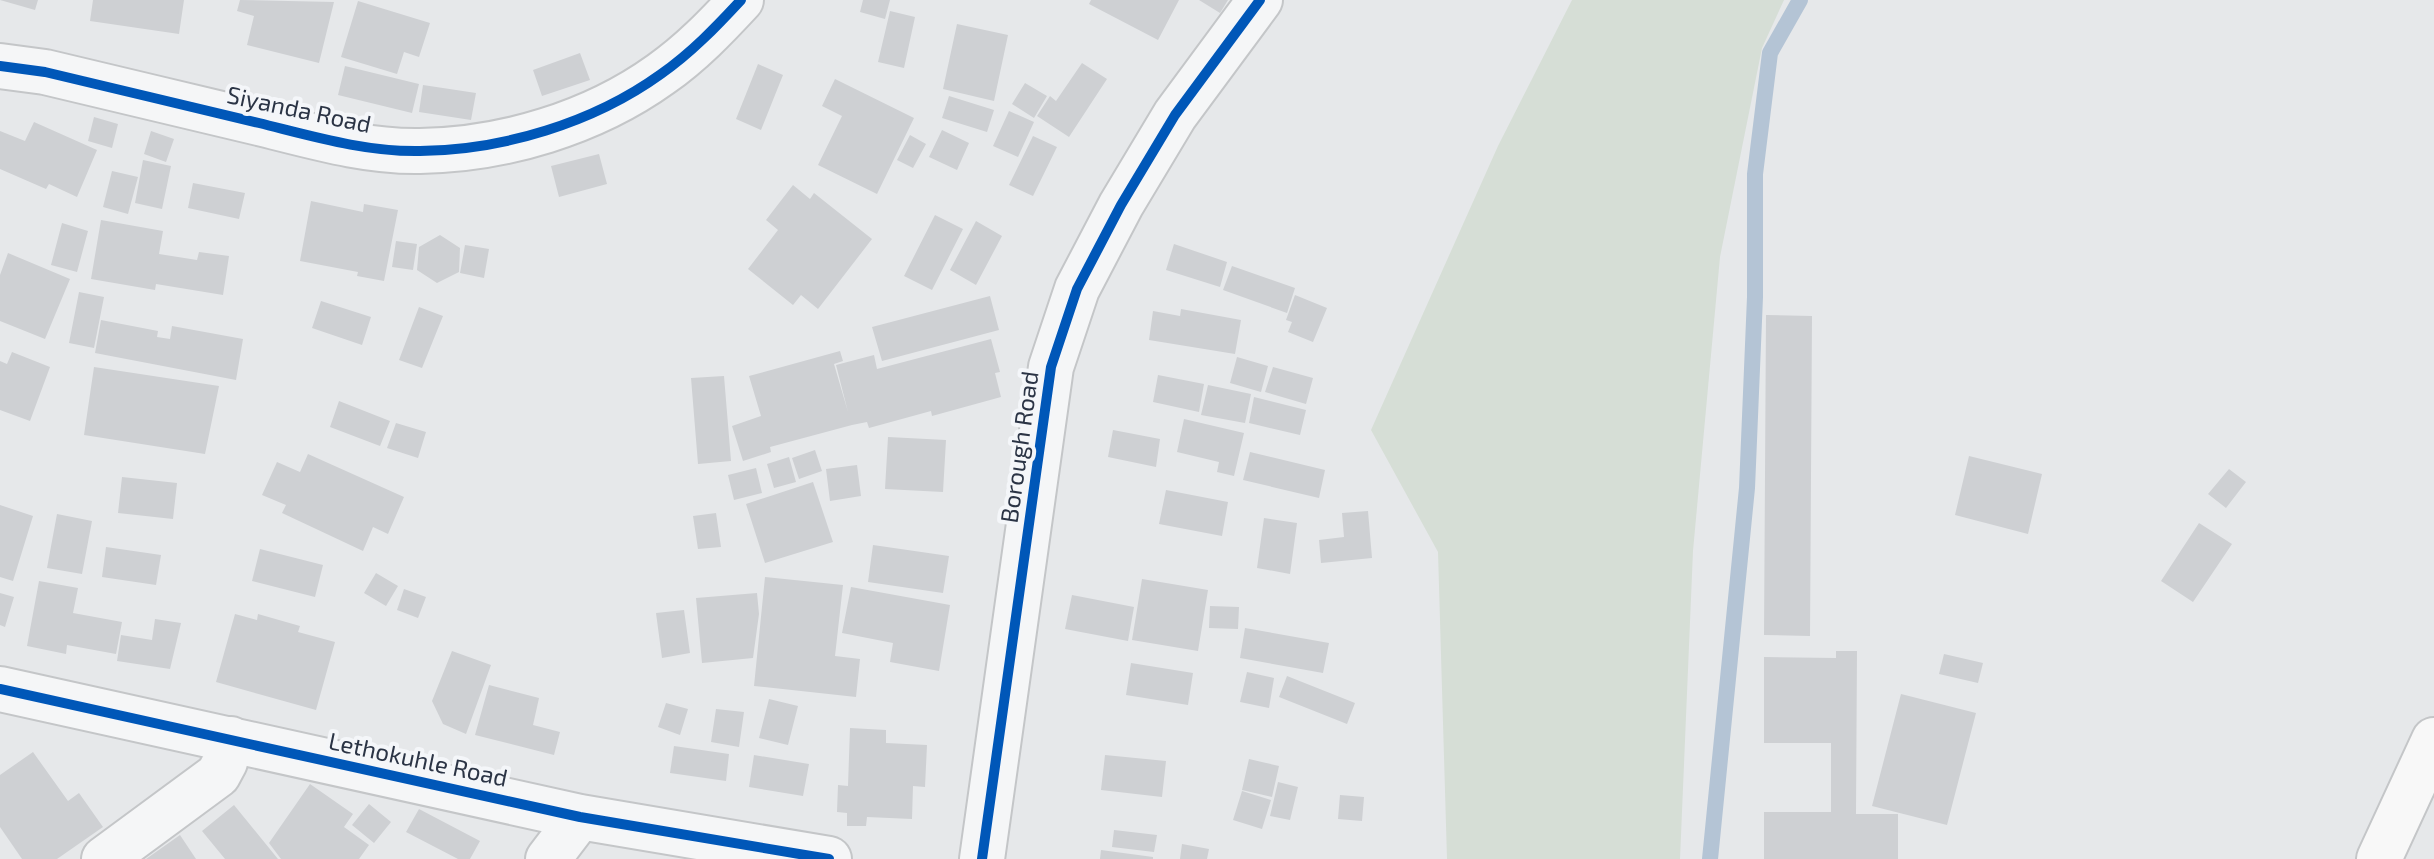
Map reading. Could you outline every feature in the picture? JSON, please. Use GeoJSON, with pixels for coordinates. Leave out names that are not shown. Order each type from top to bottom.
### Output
{"type":"FeatureCollection","features":[{"type":"Feature","properties":{"kind":"main road"},"geometry":{"type":"LineString","coordinates":[[2379,859],[2434,740]]}},
{"type":"Feature","properties":{"kind":"street","name":"Siyanda Road"},"geometry":{"type":"LineString","coordinates":[[0,66],[45,72],[353,146],[419,151],[492,145],[570,122],[619,99],[660,75],[706,38],[741,0]]}},
{"type":"Feature","properties":{"kind":"street","name":"Borough Road"},"geometry":{"type":"LineString","coordinates":[[982,859],[1051,367],[1077,289],[1121,205],[1175,115],[1260,0]]}},
{"type":"Feature","properties":{"kind":"street","name":"Lethokuhle Road"},"geometry":{"type":"LineString","coordinates":[[0,689],[580,817],[829,859]]}},
{"type":"Feature","properties":{"kind":"street"},"geometry":{"type":"LineString","coordinates":[[104,859],[218,775],[231,739]]}},
{"type":"Feature","properties":{"kind":"street"},"geometry":{"type":"LineString","coordinates":[[548,859],[580,817]]}},
{"type":"Feature","properties":{"kind":"shaded area"},"geometry":{"type":"Polygon","coordinates":[[[1572,0],[1784,0],[1762,48],[1720,257],[1693,551],[1680,859],[1447,859],[1438,552],[1371,430],[1498,146],[1572,0]]]}},
{"type":"Feature","properties":{"kind":"building"},"geometry":{"type":"Polygon","coordinates":[[[0,0],[38,0],[35,10],[0,0]]]}},
{"type":"Feature","properties":{"kind":"building"},"geometry":{"type":"Polygon","coordinates":[[[93,0],[184,0],[179,34],[90,21],[93,0]]]}},
{"type":"Feature","properties":{"kind":"building"},"geometry":{"type":"Polygon","coordinates":[[[240,0],[334,2],[319,63],[247,45],[254,16],[237,11],[240,0]]]}},
{"type":"Feature","properties":{"kind":"building"},"geometry":{"type":"Polygon","coordinates":[[[863,0],[890,0],[885,19],[860,12],[863,0]]]}},
{"type":"Feature","properties":{"kind":"building"},"geometry":{"type":"Polygon","coordinates":[[[1091,0],[1179,0],[1158,40],[1089,4],[1091,0]]]}},
{"type":"Feature","properties":{"kind":"building"},"geometry":{"type":"Polygon","coordinates":[[[1199,0],[1228,0],[1220,13],[1199,0]]]}},
{"type":"Feature","properties":{"kind":"building"},"geometry":{"type":"Polygon","coordinates":[[[358,1],[430,23],[419,57],[404,52],[397,74],[341,57],[358,1]]]}},
{"type":"Feature","properties":{"kind":"building"},"geometry":{"type":"Polygon","coordinates":[[[890,11],[915,17],[904,68],[878,62],[890,11]]]}},
{"type":"Feature","properties":{"kind":"building"},"geometry":{"type":"Polygon","coordinates":[[[957,24],[1008,35],[994,101],[943,89],[957,24]]]}},
{"type":"Feature","properties":{"kind":"building"},"geometry":{"type":"Polygon","coordinates":[[[580,53],[590,80],[542,96],[533,70],[580,53]]]}},
{"type":"Feature","properties":{"kind":"building"},"geometry":{"type":"Polygon","coordinates":[[[1082,63],[1107,79],[1069,137],[1037,116],[1050,96],[1056,101],[1082,63]]]}},
{"type":"Feature","properties":{"kind":"building"},"geometry":{"type":"Polygon","coordinates":[[[758,64],[783,75],[761,130],[736,119],[758,64]]]}},
{"type":"Feature","properties":{"kind":"building"},"geometry":{"type":"Polygon","coordinates":[[[345,66],[419,84],[412,113],[338,95],[345,66]]]}},
{"type":"Feature","properties":{"kind":"building"},"geometry":{"type":"Polygon","coordinates":[[[835,79],[914,118],[877,194],[818,165],[842,116],[822,106],[835,79]]]}},
{"type":"Feature","properties":{"kind":"building"},"geometry":{"type":"Polygon","coordinates":[[[1025,83],[1047,96],[1034,118],[1012,104],[1025,83]]]}},
{"type":"Feature","properties":{"kind":"building"},"geometry":{"type":"Polygon","coordinates":[[[423,85],[476,93],[471,120],[419,112],[423,85]]]}},
{"type":"Feature","properties":{"kind":"building"},"geometry":{"type":"Polygon","coordinates":[[[949,96],[994,110],[987,132],[942,118],[949,96]]]}},
{"type":"Feature","properties":{"kind":"building"},"geometry":{"type":"Polygon","coordinates":[[[1009,111],[1034,122],[1018,157],[993,146],[1009,111]]]}},
{"type":"Feature","properties":{"kind":"building"},"geometry":{"type":"Polygon","coordinates":[[[94,117],[118,124],[112,148],[88,141],[94,117]]]}},
{"type":"Feature","properties":{"kind":"building"},"geometry":{"type":"Polygon","coordinates":[[[34,122],[97,150],[77,197],[49,184],[46,189],[0,169],[0,131],[25,141],[34,122]]]}},
{"type":"Feature","properties":{"kind":"building"},"geometry":{"type":"Polygon","coordinates":[[[942,130],[969,143],[957,170],[929,157],[942,130]]]}},
{"type":"Feature","properties":{"kind":"building"},"geometry":{"type":"Polygon","coordinates":[[[151,131],[174,139],[166,162],[144,154],[151,131]]]}},
{"type":"Feature","properties":{"kind":"building"},"geometry":{"type":"Polygon","coordinates":[[[910,135],[926,144],[913,168],[897,160],[910,135]]]}},
{"type":"Feature","properties":{"kind":"building"},"geometry":{"type":"Polygon","coordinates":[[[1033,136],[1057,147],[1033,196],[1009,185],[1033,136]]]}},
{"type":"Feature","properties":{"kind":"building"},"geometry":{"type":"Polygon","coordinates":[[[599,154],[607,184],[559,197],[551,166],[599,154]]]}},
{"type":"Feature","properties":{"kind":"building"},"geometry":{"type":"Polygon","coordinates":[[[143,160],[171,166],[162,209],[135,203],[143,160]]]}},
{"type":"Feature","properties":{"kind":"building"},"geometry":{"type":"Polygon","coordinates":[[[112,171],[138,177],[128,214],[103,207],[112,171]]]}},
{"type":"Feature","properties":{"kind":"building"},"geometry":{"type":"Polygon","coordinates":[[[193,183],[245,193],[239,219],[188,208],[193,183]]]}},
{"type":"Feature","properties":{"kind":"building"},"geometry":{"type":"Polygon","coordinates":[[[793,185],[810,199],[814,193],[872,239],[818,309],[801,295],[793,305],[748,269],[778,230],[766,220],[793,185]]]}},
{"type":"Feature","properties":{"kind":"building"},"geometry":{"type":"Polygon","coordinates":[[[311,201],[363,212],[364,204],[398,210],[384,281],[357,276],[358,272],[300,261],[311,201]]]}},
{"type":"Feature","properties":{"kind":"building"},"geometry":{"type":"Polygon","coordinates":[[[935,215],[963,229],[932,290],[904,276],[935,215]]]}},
{"type":"Feature","properties":{"kind":"building"},"geometry":{"type":"Polygon","coordinates":[[[101,220],[163,231],[159,254],[197,260],[199,252],[229,256],[223,295],[156,284],[155,290],[91,279],[101,220]]]}},
{"type":"Feature","properties":{"kind":"building"},"geometry":{"type":"Polygon","coordinates":[[[976,221],[1002,236],[976,285],[950,270],[976,221]]]}},
{"type":"Feature","properties":{"kind":"building"},"geometry":{"type":"Polygon","coordinates":[[[62,223],[88,231],[77,272],[51,265],[62,223]]]}},
{"type":"Feature","properties":{"kind":"building"},"geometry":{"type":"Polygon","coordinates":[[[440,235],[460,248],[459,272],[437,283],[417,270],[419,247],[440,235]]]}},
{"type":"Feature","properties":{"kind":"building"},"geometry":{"type":"Polygon","coordinates":[[[396,241],[417,244],[413,270],[392,267],[396,241]]]}},
{"type":"Feature","properties":{"kind":"building"},"geometry":{"type":"Polygon","coordinates":[[[1174,244],[1227,262],[1220,287],[1166,270],[1174,244]]]}},
{"type":"Feature","properties":{"kind":"building"},"geometry":{"type":"Polygon","coordinates":[[[465,245],[489,249],[484,278],[460,273],[465,245]]]}},
{"type":"Feature","properties":{"kind":"building"},"geometry":{"type":"Polygon","coordinates":[[[8,253],[70,279],[45,339],[0,321],[0,275],[8,253]]]}},
{"type":"Feature","properties":{"kind":"building"},"geometry":{"type":"Polygon","coordinates":[[[1232,266],[1295,288],[1287,313],[1223,290],[1232,266]]]}},
{"type":"Feature","properties":{"kind":"building"},"geometry":{"type":"Polygon","coordinates":[[[79,292],[104,297],[94,348],[69,343],[79,292]]]}},
{"type":"Feature","properties":{"kind":"building"},"geometry":{"type":"Polygon","coordinates":[[[1295,295],[1327,308],[1313,342],[1288,332],[1292,322],[1286,320],[1295,295]]]}},
{"type":"Feature","properties":{"kind":"building"},"geometry":{"type":"Polygon","coordinates":[[[990,296],[999,330],[882,361],[872,327],[990,296]]]}},
{"type":"Feature","properties":{"kind":"building"},"geometry":{"type":"Polygon","coordinates":[[[321,301],[371,317],[362,345],[312,328],[321,301]]]}},
{"type":"Feature","properties":{"kind":"building"},"geometry":{"type":"Polygon","coordinates":[[[419,307],[443,316],[422,368],[399,360],[419,307]]]}},
{"type":"Feature","properties":{"kind":"building"},"geometry":{"type":"Polygon","coordinates":[[[1181,309],[1241,320],[1235,354],[1149,340],[1153,311],[1180,316],[1181,309]]]}},
{"type":"Feature","properties":{"kind":"building"},"geometry":{"type":"Polygon","coordinates":[[[1766,315],[1812,316],[1810,636],[1764,635],[1766,315]]]}},
{"type":"Feature","properties":{"kind":"building"},"geometry":{"type":"Polygon","coordinates":[[[101,320],[158,331],[157,337],[170,339],[172,326],[243,339],[236,380],[95,353],[101,320]]]}},
{"type":"Feature","properties":{"kind":"building"},"geometry":{"type":"Polygon","coordinates":[[[991,339],[1000,372],[995,373],[1001,397],[932,416],[931,411],[869,428],[867,422],[852,425],[770,447],[771,452],[743,461],[732,426],[761,416],[749,376],[840,351],[843,361],[834,364],[848,412],[836,365],[874,355],[877,369],[991,339]]]}},
{"type":"Feature","properties":{"kind":"building"},"geometry":{"type":"Polygon","coordinates":[[[12,352],[50,367],[30,421],[0,410],[0,361],[7,364],[12,352]]]}},
{"type":"Feature","properties":{"kind":"building"},"geometry":{"type":"Polygon","coordinates":[[[1237,357],[1268,366],[1261,392],[1230,383],[1237,357]]]}},
{"type":"Feature","properties":{"kind":"building"},"geometry":{"type":"Polygon","coordinates":[[[94,367],[219,386],[205,454],[84,435],[94,367]]]}},
{"type":"Feature","properties":{"kind":"building"},"geometry":{"type":"Polygon","coordinates":[[[1273,367],[1313,378],[1306,404],[1265,392],[1273,367]]]}},
{"type":"Feature","properties":{"kind":"building"},"geometry":{"type":"Polygon","coordinates":[[[1158,375],[1204,384],[1199,412],[1153,402],[1158,375]]]}},
{"type":"Feature","properties":{"kind":"building"},"geometry":{"type":"Polygon","coordinates":[[[724,376],[731,461],[698,464],[691,378],[724,376]]]}},
{"type":"Feature","properties":{"kind":"building"},"geometry":{"type":"Polygon","coordinates":[[[1208,385],[1251,394],[1245,423],[1201,415],[1208,385]]]}},
{"type":"Feature","properties":{"kind":"building"},"geometry":{"type":"Polygon","coordinates":[[[1254,397],[1306,410],[1300,435],[1249,423],[1254,397]]]}},
{"type":"Feature","properties":{"kind":"building"},"geometry":{"type":"Polygon","coordinates":[[[339,401],[390,421],[380,446],[330,427],[339,401]]]}},
{"type":"Feature","properties":{"kind":"building"},"geometry":{"type":"Polygon","coordinates":[[[1184,419],[1244,433],[1234,476],[1217,472],[1219,462],[1177,452],[1184,419]]]}},
{"type":"Feature","properties":{"kind":"building"},"geometry":{"type":"Polygon","coordinates":[[[396,423],[426,432],[418,458],[387,448],[396,423]]]}},
{"type":"Feature","properties":{"kind":"building"},"geometry":{"type":"Polygon","coordinates":[[[1113,430],[1160,439],[1156,467],[1108,457],[1113,430]]]}},
{"type":"Feature","properties":{"kind":"building"},"geometry":{"type":"Polygon","coordinates":[[[888,437],[946,440],[943,492],[885,489],[888,437]]]}},
{"type":"Feature","properties":{"kind":"building"},"geometry":{"type":"Polygon","coordinates":[[[815,450],[822,471],[799,479],[792,458],[815,450]]]}},
{"type":"Feature","properties":{"kind":"building"},"geometry":{"type":"Polygon","coordinates":[[[1250,452],[1325,470],[1319,498],[1243,480],[1250,452]]]}},
{"type":"Feature","properties":{"kind":"building"},"geometry":{"type":"Polygon","coordinates":[[[308,454],[404,497],[388,534],[373,527],[363,551],[282,513],[286,505],[262,495],[277,462],[300,472],[308,454]]]}},
{"type":"Feature","properties":{"kind":"building"},"geometry":{"type":"Polygon","coordinates":[[[1969,456],[2042,474],[2028,534],[1955,515],[1969,456]]]}},
{"type":"Feature","properties":{"kind":"building"},"geometry":{"type":"Polygon","coordinates":[[[789,457],[796,482],[774,488],[767,464],[789,457]]]}},
{"type":"Feature","properties":{"kind":"building"},"geometry":{"type":"Polygon","coordinates":[[[857,465],[861,496],[830,501],[826,469],[857,465]]]}},
{"type":"Feature","properties":{"kind":"building"},"geometry":{"type":"Polygon","coordinates":[[[756,468],[762,493],[734,500],[728,475],[756,468]]]}},
{"type":"Feature","properties":{"kind":"building"},"geometry":{"type":"Polygon","coordinates":[[[2229,469],[2246,482],[2226,508],[2208,494],[2229,469]]]}},
{"type":"Feature","properties":{"kind":"building"},"geometry":{"type":"Polygon","coordinates":[[[122,477],[177,483],[173,519],[118,513],[122,477]]]}},
{"type":"Feature","properties":{"kind":"building"},"geometry":{"type":"Polygon","coordinates":[[[813,482],[833,542],[765,563],[746,504],[813,482]]]}},
{"type":"Feature","properties":{"kind":"building"},"geometry":{"type":"Polygon","coordinates":[[[1166,490],[1228,502],[1222,536],[1159,524],[1166,490]]]}},
{"type":"Feature","properties":{"kind":"building"},"geometry":{"type":"Polygon","coordinates":[[[0,505],[33,516],[13,581],[0,577],[0,505]]]}},
{"type":"Feature","properties":{"kind":"building"},"geometry":{"type":"Polygon","coordinates":[[[1368,511],[1372,558],[1321,563],[1319,540],[1344,537],[1342,513],[1368,511]]]}},
{"type":"Feature","properties":{"kind":"building"},"geometry":{"type":"Polygon","coordinates":[[[716,513],[721,547],[698,549],[693,516],[716,513]]]}},
{"type":"Feature","properties":{"kind":"building"},"geometry":{"type":"Polygon","coordinates":[[[57,514],[92,521],[82,574],[47,568],[57,514]]]}},
{"type":"Feature","properties":{"kind":"building"},"geometry":{"type":"Polygon","coordinates":[[[1264,518],[1297,523],[1290,574],[1257,568],[1264,518]]]}},
{"type":"Feature","properties":{"kind":"building"},"geometry":{"type":"Polygon","coordinates":[[[2199,523],[2232,544],[2193,602],[2161,581],[2199,523]]]}},
{"type":"Feature","properties":{"kind":"building"},"geometry":{"type":"Polygon","coordinates":[[[873,545],[949,556],[943,593],[868,582],[873,545]]]}},
{"type":"Feature","properties":{"kind":"building"},"geometry":{"type":"Polygon","coordinates":[[[106,547],[161,555],[156,585],[102,577],[106,547]]]}},
{"type":"Feature","properties":{"kind":"building"},"geometry":{"type":"Polygon","coordinates":[[[260,549],[323,565],[315,597],[252,581],[260,549]]]}},
{"type":"Feature","properties":{"kind":"building"},"geometry":{"type":"Polygon","coordinates":[[[376,573],[398,586],[386,606],[364,593],[376,573]]]}},
{"type":"Feature","properties":{"kind":"building"},"geometry":{"type":"Polygon","coordinates":[[[765,577],[843,585],[835,656],[860,659],[856,697],[754,686],[765,577]]]}},
{"type":"Feature","properties":{"kind":"building"},"geometry":{"type":"Polygon","coordinates":[[[1142,579],[1208,590],[1198,651],[1132,640],[1142,579]]]}},
{"type":"Feature","properties":{"kind":"building"},"geometry":{"type":"Polygon","coordinates":[[[39,581],[78,588],[73,613],[122,622],[116,654],[67,645],[66,654],[27,646],[39,581]]]}},
{"type":"Feature","properties":{"kind":"building"},"geometry":{"type":"Polygon","coordinates":[[[851,587],[950,605],[939,671],[890,662],[893,643],[842,633],[851,587]]]}},
{"type":"Feature","properties":{"kind":"building"},"geometry":{"type":"Polygon","coordinates":[[[404,589],[426,597],[418,618],[397,610],[404,589]]]}},
{"type":"Feature","properties":{"kind":"building"},"geometry":{"type":"Polygon","coordinates":[[[0,593],[14,597],[5,627],[0,625],[0,593]]]}},
{"type":"Feature","properties":{"kind":"building"},"geometry":{"type":"Polygon","coordinates":[[[757,593],[759,614],[753,658],[702,663],[696,598],[757,593]]]}},
{"type":"Feature","properties":{"kind":"building"},"geometry":{"type":"Polygon","coordinates":[[[1072,595],[1134,607],[1128,641],[1065,629],[1072,595]]]}},
{"type":"Feature","properties":{"kind":"building"},"geometry":{"type":"Polygon","coordinates":[[[1210,606],[1239,607],[1238,629],[1209,628],[1210,606]]]}},
{"type":"Feature","properties":{"kind":"building"},"geometry":{"type":"Polygon","coordinates":[[[684,610],[690,653],[662,658],[656,613],[684,610]]]}},
{"type":"Feature","properties":{"kind":"building"},"geometry":{"type":"Polygon","coordinates":[[[235,614],[257,620],[258,614],[300,626],[298,632],[335,642],[316,710],[216,682],[235,614]]]}},
{"type":"Feature","properties":{"kind":"building"},"geometry":{"type":"Polygon","coordinates":[[[155,619],[181,623],[170,669],[117,661],[121,635],[152,640],[155,619]]]}},
{"type":"Feature","properties":{"kind":"building"},"geometry":{"type":"Polygon","coordinates":[[[1245,628],[1329,643],[1323,673],[1240,658],[1245,628]]]}},
{"type":"Feature","properties":{"kind":"building"},"geometry":{"type":"Polygon","coordinates":[[[452,651],[491,665],[466,734],[443,724],[432,701],[452,651]]]}},
{"type":"Feature","properties":{"kind":"building"},"geometry":{"type":"Polygon","coordinates":[[[1836,651],[1857,651],[1856,814],[1898,814],[1898,859],[1764,859],[1764,812],[1831,812],[1831,743],[1764,743],[1764,657],[1836,658],[1836,651]]]}},
{"type":"Feature","properties":{"kind":"building"},"geometry":{"type":"Polygon","coordinates":[[[1944,654],[1983,663],[1978,683],[1939,674],[1944,654]]]}},
{"type":"Feature","properties":{"kind":"building"},"geometry":{"type":"Polygon","coordinates":[[[1131,663],[1193,673],[1188,705],[1126,695],[1131,663]]]}},
{"type":"Feature","properties":{"kind":"building"},"geometry":{"type":"Polygon","coordinates":[[[1247,672],[1274,678],[1269,708],[1240,702],[1247,672]]]}},
{"type":"Feature","properties":{"kind":"building"},"geometry":{"type":"Polygon","coordinates":[[[1287,676],[1355,703],[1347,724],[1279,697],[1287,676]]]}},
{"type":"Feature","properties":{"kind":"building"},"geometry":{"type":"Polygon","coordinates":[[[489,685],[539,698],[533,725],[560,732],[554,755],[475,735],[489,685]]]}},
{"type":"Feature","properties":{"kind":"building"},"geometry":{"type":"Polygon","coordinates":[[[1901,694],[1976,713],[1947,825],[1872,806],[1901,694]]]}},
{"type":"Feature","properties":{"kind":"building"},"geometry":{"type":"Polygon","coordinates":[[[769,699],[798,706],[788,745],[759,738],[769,699]]]}},
{"type":"Feature","properties":{"kind":"building"},"geometry":{"type":"Polygon","coordinates":[[[666,703],[688,709],[680,735],[658,727],[666,703]]]}},
{"type":"Feature","properties":{"kind":"building"},"geometry":{"type":"Polygon","coordinates":[[[716,709],[744,712],[739,747],[711,742],[716,709]]]}},
{"type":"Feature","properties":{"kind":"building"},"geometry":{"type":"Polygon","coordinates":[[[850,728],[886,730],[886,743],[927,745],[925,787],[913,786],[912,819],[867,817],[866,826],[847,826],[847,813],[837,812],[838,785],[848,786],[850,728]]]}},
{"type":"Feature","properties":{"kind":"building"},"geometry":{"type":"Polygon","coordinates":[[[674,746],[729,754],[726,781],[670,773],[674,746]]]}},
{"type":"Feature","properties":{"kind":"building"},"geometry":{"type":"Polygon","coordinates":[[[33,752],[68,801],[79,793],[103,827],[57,859],[22,859],[0,827],[0,775],[33,752]]]}},
{"type":"Feature","properties":{"kind":"building"},"geometry":{"type":"Polygon","coordinates":[[[754,755],[809,764],[803,796],[749,787],[754,755]]]}},
{"type":"Feature","properties":{"kind":"building"},"geometry":{"type":"Polygon","coordinates":[[[1105,755],[1166,761],[1162,797],[1101,790],[1105,755]]]}},
{"type":"Feature","properties":{"kind":"building"},"geometry":{"type":"Polygon","coordinates":[[[1249,759],[1279,766],[1272,797],[1242,790],[1249,759]]]}},
{"type":"Feature","properties":{"kind":"building"},"geometry":{"type":"Polygon","coordinates":[[[1278,782],[1298,787],[1290,820],[1270,816],[1278,782]]]}},
{"type":"Feature","properties":{"kind":"building"},"geometry":{"type":"Polygon","coordinates":[[[310,784],[353,814],[344,827],[369,845],[359,859],[281,859],[269,843],[310,784]]]}},
{"type":"Feature","properties":{"kind":"building"},"geometry":{"type":"Polygon","coordinates":[[[1242,791],[1271,800],[1262,829],[1233,820],[1242,791]]]}},
{"type":"Feature","properties":{"kind":"building"},"geometry":{"type":"Polygon","coordinates":[[[1340,795],[1364,797],[1362,821],[1338,819],[1340,795]]]}},
{"type":"Feature","properties":{"kind":"building"},"geometry":{"type":"Polygon","coordinates":[[[369,804],[391,822],[374,843],[352,825],[369,804]]]}},
{"type":"Feature","properties":{"kind":"building"},"geometry":{"type":"Polygon","coordinates":[[[234,805],[278,859],[225,859],[202,831],[234,805]]]}},
{"type":"Feature","properties":{"kind":"building"},"geometry":{"type":"Polygon","coordinates":[[[419,809],[480,841],[470,859],[458,859],[406,832],[419,809]]]}},
{"type":"Feature","properties":{"kind":"building"},"geometry":{"type":"Polygon","coordinates":[[[1114,830],[1157,835],[1154,852],[1112,847],[1114,830]]]}},
{"type":"Feature","properties":{"kind":"building"},"geometry":{"type":"Polygon","coordinates":[[[180,835],[196,859],[146,859],[180,835]]]}},
{"type":"Feature","properties":{"kind":"building"},"geometry":{"type":"Polygon","coordinates":[[[1182,844],[1209,849],[1207,859],[1180,859],[1182,844]]]}},
{"type":"Feature","properties":{"kind":"building"},"geometry":{"type":"Polygon","coordinates":[[[1101,850],[1153,857],[1153,859],[1100,859],[1101,850]]]}},
{"type":"Feature","properties":{"kind":"waterway"},"geometry":{"type":"LineString","coordinates":[[1710,859],[1747,488],[1755,297],[1755,174],[1770,53],[1800,0]]}},
{"type":"Feature","properties":{"kind":"cycle path"},"geometry":{"type":"LineString","coordinates":[[0,66],[45,72],[359,146],[399,151],[451,149],[515,139],[577,120],[606,107],[672,66],[741,0]]}},
{"type":"Feature","properties":{"kind":"cycle path"},"geometry":{"type":"LineString","coordinates":[[982,859],[1051,367],[1077,289],[1121,205],[1175,115],[1260,0]]}},
{"type":"Feature","properties":{"kind":"cycle path"},"geometry":{"type":"LineString","coordinates":[[0,689],[580,817],[829,859]]}}]}
